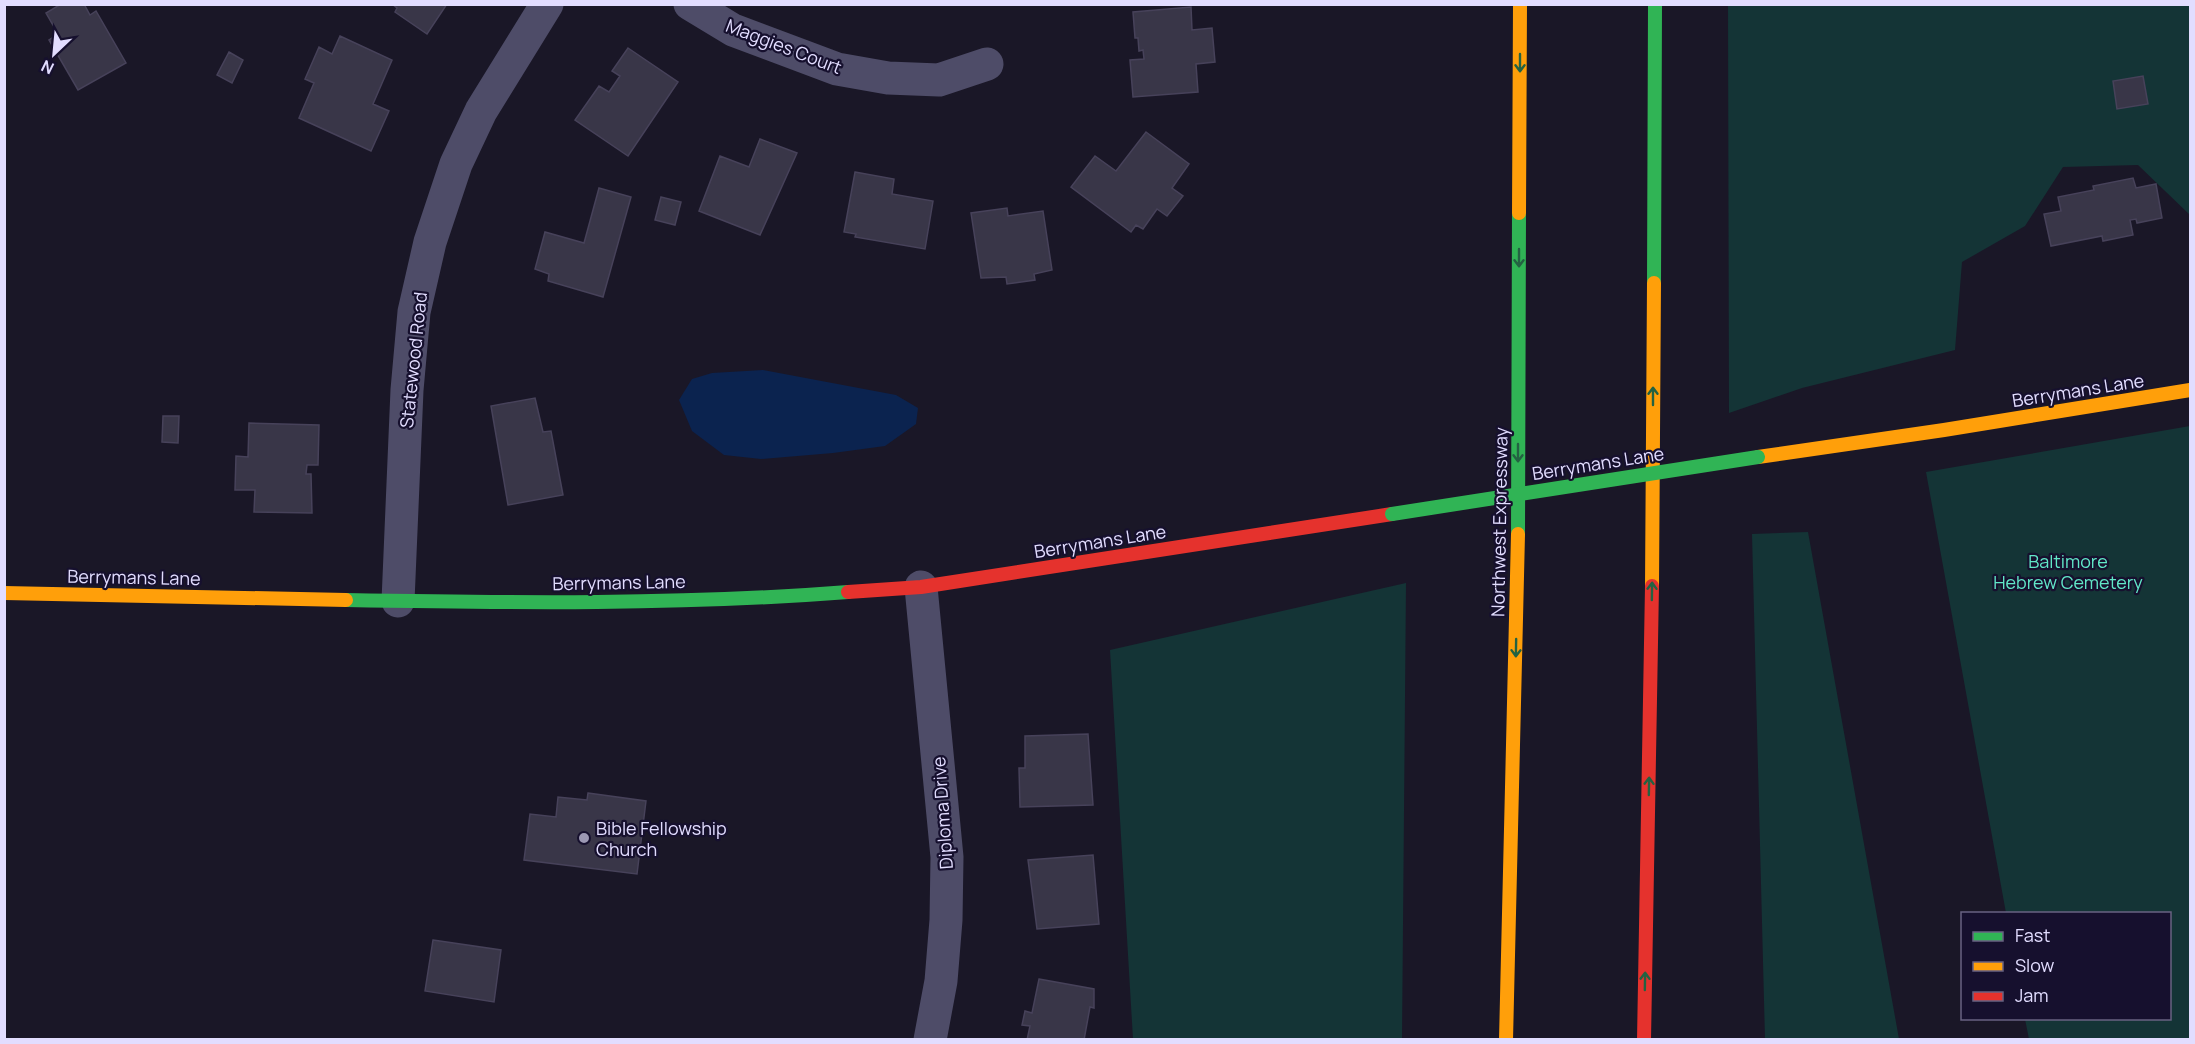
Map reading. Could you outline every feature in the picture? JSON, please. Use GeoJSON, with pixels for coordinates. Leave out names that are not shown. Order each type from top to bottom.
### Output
{"type":"FeatureCollection","features":[{"type":"Feature","properties":{"kind":"main road","name":"Northwest Expressway"},"geometry":{"type":"LineString","coordinates":[[1506,1040],[1518,559],[1520,4]]}},
{"type":"Feature","properties":{"kind":"main road"},"geometry":{"type":"LineString","coordinates":[[1644,1040],[1653,541],[1654,4]]}},
{"type":"Feature","properties":{"kind":"main road","name":"Berrymans Lane"},"geometry":{"type":"LineString","coordinates":[[4,593],[398,601],[601,602],[772,598],[921,587],[2190,390]]}},
{"type":"Feature","properties":{"kind":"street","name":"Statewood Road"},"geometry":{"type":"LineString","coordinates":[[398,601],[407,390],[414,312],[430,242],[456,164],[481,111],[547,4]]}},
{"type":"Feature","properties":{"kind":"street","name":"Maggies Court"},"geometry":{"type":"LineString","coordinates":[[690,4],[732,30],[837,69],[888,78],[939,80],[987,64]]}},
{"type":"Feature","properties":{"kind":"street","name":"Diploma Drive"},"geometry":{"type":"LineString","coordinates":[[921,587],[947,857],[946,920],[941,981],[930,1040]]}},
{"type":"Feature","properties":{"kind":"green space"},"geometry":{"type":"Polygon","coordinates":[[[1728,5],[2190,5],[2190,215],[2138,165],[2063,167],[2025,226],[1962,262],[1955,350],[1802,388],[1729,413],[1728,5]]]}},
{"type":"Feature","properties":{"kind":"green space","name":"Baltimore Hebrew Cemetery"},"geometry":{"type":"Polygon","coordinates":[[[2190,426],[2190,1039],[2029,1039],[2025,1020],[2171,1020],[2171,912],[2006,912],[1926,472],[2190,426]]]}},
{"type":"Feature","properties":{"kind":"green space"},"geometry":{"type":"Polygon","coordinates":[[[1808,532],[1899,1039],[1765,1039],[1752,534],[1808,532]]]}},
{"type":"Feature","properties":{"kind":"green space"},"geometry":{"type":"Polygon","coordinates":[[[1406,583],[1402,1039],[1133,1039],[1110,650],[1406,583]]]}},
{"type":"Feature","properties":{"kind":"water"},"geometry":{"type":"Polygon","coordinates":[[[763,370],[896,395],[918,408],[916,424],[885,446],[761,459],[724,455],[692,431],[679,400],[692,379],[712,373],[763,370]]]}},
{"type":"Feature","properties":{"kind":"building"},"geometry":{"type":"Polygon","coordinates":[[[61,4],[84,4],[90,15],[96,11],[126,63],[78,90],[49,40],[58,34],[46,13],[61,4]]]}},
{"type":"Feature","properties":{"kind":"building"},"geometry":{"type":"Polygon","coordinates":[[[392,4],[447,4],[427,34],[395,12],[397,8],[392,4]]]}},
{"type":"Feature","properties":{"kind":"building"},"geometry":{"type":"Polygon","coordinates":[[[1191,7],[1192,30],[1212,28],[1215,62],[1196,64],[1198,92],[1133,97],[1130,60],[1144,59],[1143,50],[1139,51],[1138,38],[1135,38],[1133,12],[1191,7]]]}},
{"type":"Feature","properties":{"kind":"building"},"geometry":{"type":"Polygon","coordinates":[[[340,36],[392,60],[373,104],[389,111],[371,151],[299,118],[314,83],[305,79],[319,47],[332,54],[340,36]]]}},
{"type":"Feature","properties":{"kind":"building"},"geometry":{"type":"Polygon","coordinates":[[[628,48],[678,82],[628,156],[575,120],[599,86],[609,92],[620,76],[612,71],[628,48]]]}},
{"type":"Feature","properties":{"kind":"building"},"geometry":{"type":"Polygon","coordinates":[[[229,52],[243,60],[232,83],[217,75],[229,52]]]}},
{"type":"Feature","properties":{"kind":"building"},"geometry":{"type":"Polygon","coordinates":[[[2143,76],[2148,104],[2117,109],[2113,81],[2143,76]]]}},
{"type":"Feature","properties":{"kind":"building"},"geometry":{"type":"Polygon","coordinates":[[[1146,132],[1189,164],[1172,188],[1183,196],[1167,216],[1157,209],[1143,229],[1136,225],[1131,232],[1071,187],[1095,156],[1116,171],[1146,132]]]}},
{"type":"Feature","properties":{"kind":"building"},"geometry":{"type":"Polygon","coordinates":[[[760,139],[797,153],[760,235],[699,211],[720,156],[749,167],[760,139]]]}},
{"type":"Feature","properties":{"kind":"building"},"geometry":{"type":"Polygon","coordinates":[[[855,172],[894,179],[892,194],[933,201],[925,249],[855,237],[856,234],[844,232],[855,172]]]}},
{"type":"Feature","properties":{"kind":"building"},"geometry":{"type":"Polygon","coordinates":[[[2133,178],[2136,188],[2156,184],[2162,218],[2137,223],[2136,219],[2130,220],[2133,235],[2103,241],[2102,236],[2051,246],[2044,214],[2061,211],[2058,197],[2094,190],[2093,186],[2133,178]]]}},
{"type":"Feature","properties":{"kind":"building"},"geometry":{"type":"Polygon","coordinates":[[[599,188],[631,197],[603,297],[548,281],[549,274],[535,269],[545,232],[584,243],[599,188]]]}},
{"type":"Feature","properties":{"kind":"building"},"geometry":{"type":"Polygon","coordinates":[[[661,197],[681,202],[675,225],[655,220],[661,197]]]}},
{"type":"Feature","properties":{"kind":"building"},"geometry":{"type":"Polygon","coordinates":[[[1007,208],[1008,216],[1043,211],[1052,270],[1034,274],[1035,280],[1007,284],[1006,277],[981,278],[971,213],[1007,208]]]}},
{"type":"Feature","properties":{"kind":"building"},"geometry":{"type":"Polygon","coordinates":[[[535,398],[543,432],[551,431],[563,495],[508,505],[491,406],[535,398]]]}},
{"type":"Feature","properties":{"kind":"building"},"geometry":{"type":"Polygon","coordinates":[[[163,416],[179,416],[178,443],[162,442],[163,416]]]}},
{"type":"Feature","properties":{"kind":"building"},"geometry":{"type":"Polygon","coordinates":[[[249,423],[319,425],[318,465],[307,465],[306,474],[311,474],[312,513],[254,512],[255,490],[235,490],[236,456],[248,457],[249,423]]]}},
{"type":"Feature","properties":{"kind":"building"},"geometry":{"type":"Polygon","coordinates":[[[1088,734],[1093,805],[1020,807],[1019,768],[1025,768],[1025,736],[1088,734]]]}},
{"type":"Feature","properties":{"kind":"building","name":"Bible Fellowship Church"},"geometry":{"type":"Polygon","coordinates":[[[588,793],[646,801],[637,874],[524,860],[530,814],[556,817],[558,797],[587,800],[588,793]]]}},
{"type":"Feature","properties":{"kind":"building"},"geometry":{"type":"Polygon","coordinates":[[[1093,855],[1099,924],[1037,929],[1028,860],[1093,855]]]}},
{"type":"Feature","properties":{"kind":"building"},"geometry":{"type":"Polygon","coordinates":[[[433,940],[501,950],[494,1002],[425,991],[433,940]]]}},
{"type":"Feature","properties":{"kind":"building"},"geometry":{"type":"Polygon","coordinates":[[[1039,979],[1094,989],[1094,1008],[1090,1007],[1084,1040],[1027,1040],[1030,1026],[1022,1025],[1025,1011],[1032,1013],[1039,979]]]}},
{"type":"Feature","properties":{"kind":"traffic: fast"},"geometry":{"type":"LineString","coordinates":[[1654,283],[1655,4]]}},
{"type":"Feature","properties":{"kind":"traffic: fast"},"geometry":{"type":"LineString","coordinates":[[1518,534],[1519,213]]}},
{"type":"Feature","properties":{"kind":"traffic: fast"},"geometry":{"type":"LineString","coordinates":[[1392,514],[1758,457]]}},
{"type":"Feature","properties":{"kind":"traffic: fast"},"geometry":{"type":"LineString","coordinates":[[346,600],[660,601],[848,592]]}},
{"type":"Feature","properties":{"kind":"traffic: slow"},"geometry":{"type":"LineString","coordinates":[[1519,213],[1520,4]]}},
{"type":"Feature","properties":{"kind":"traffic: slow"},"geometry":{"type":"LineString","coordinates":[[1652,586],[1654,283]]}},
{"type":"Feature","properties":{"kind":"traffic: slow"},"geometry":{"type":"LineString","coordinates":[[1758,457],[1944,430],[2190,390]]}},
{"type":"Feature","properties":{"kind":"traffic: slow"},"geometry":{"type":"LineString","coordinates":[[1506,1040],[1518,534]]}},
{"type":"Feature","properties":{"kind":"traffic: slow"},"geometry":{"type":"LineString","coordinates":[[4,593],[346,600]]}},
{"type":"Feature","properties":{"kind":"traffic: jam"},"geometry":{"type":"LineString","coordinates":[[848,592],[921,587],[1392,514]]}},
{"type":"Feature","properties":{"kind":"traffic: jam"},"geometry":{"type":"LineString","coordinates":[[1644,1040],[1652,586]]}},
{"type":"Feature","properties":{"kind":"place","name":"Bible Fellowship Church"},"geometry":{"type":"Point","coordinates":[584,838]}}]}
